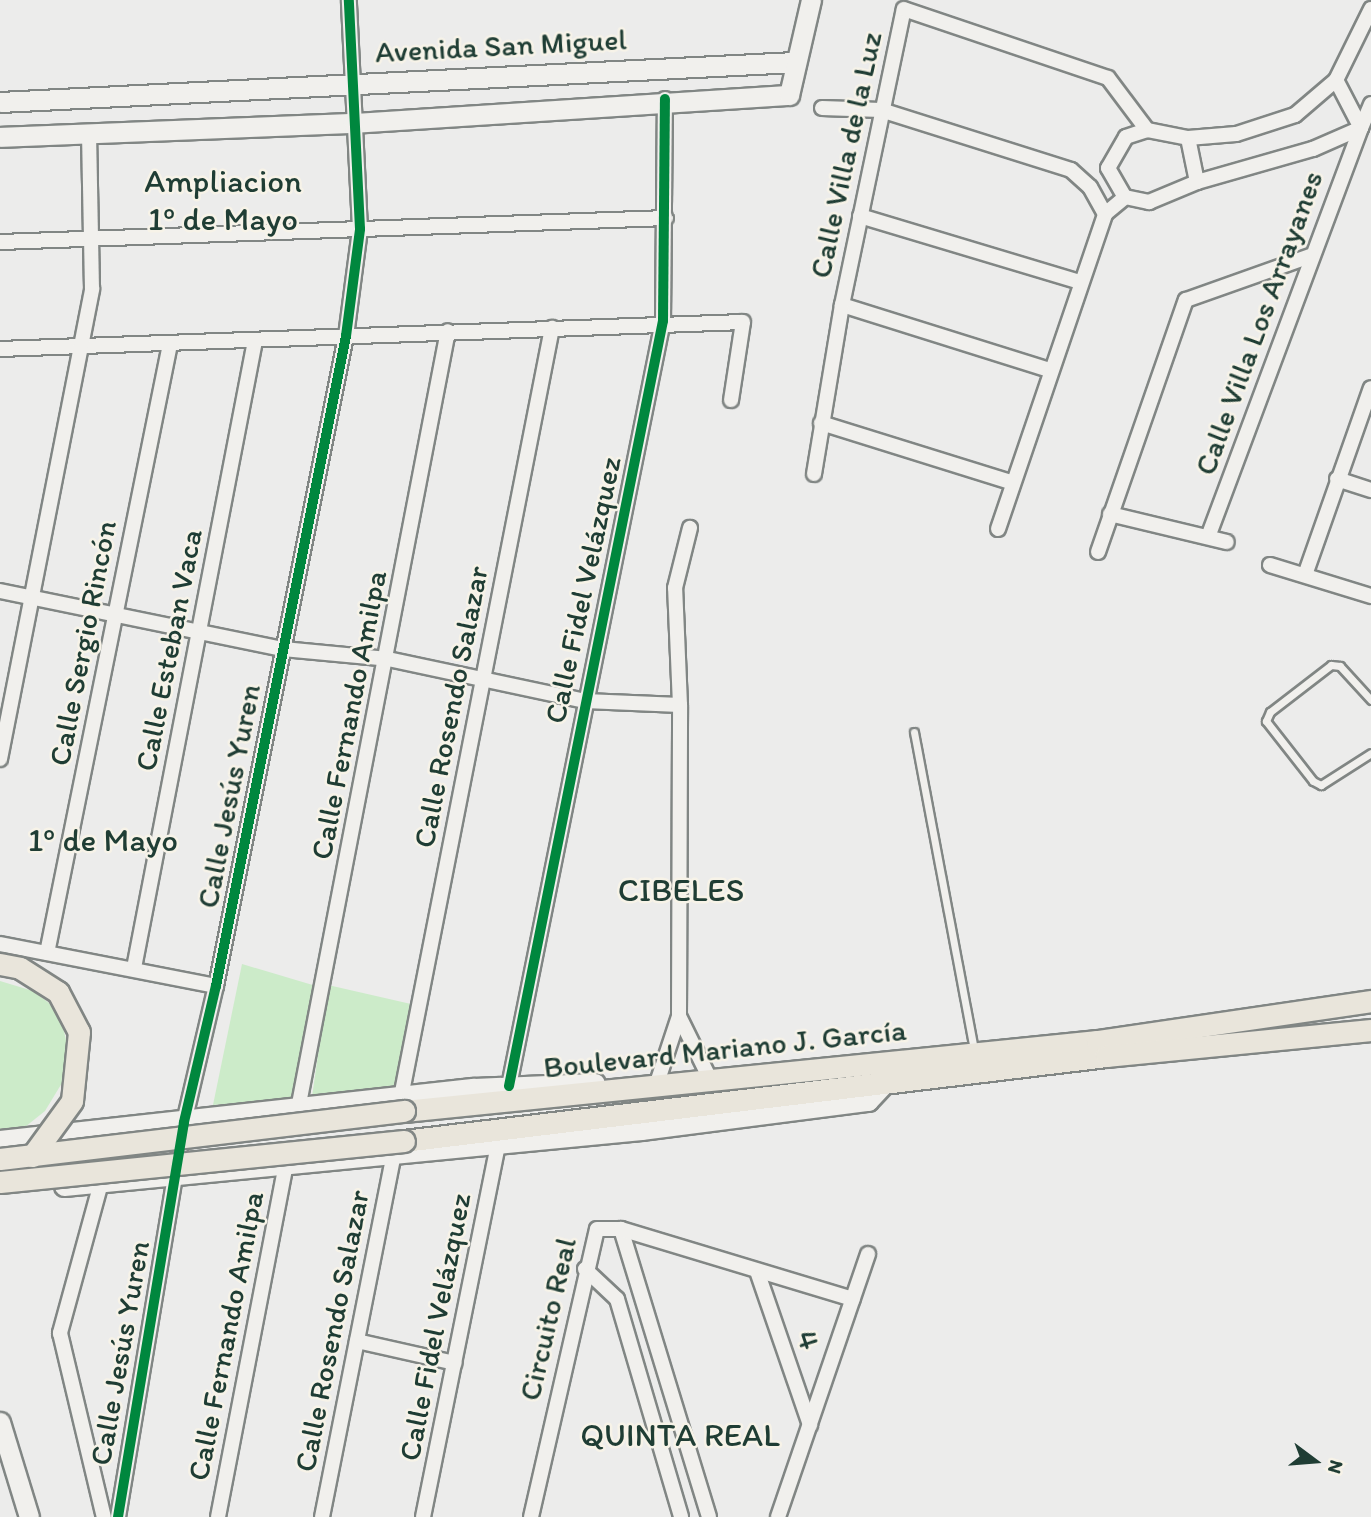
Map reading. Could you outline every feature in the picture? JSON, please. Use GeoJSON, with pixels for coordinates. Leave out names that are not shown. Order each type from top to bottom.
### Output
{"type":"FeatureCollection","features":[{"type":"Feature","properties":{"kind":"main road"},"geometry":{"type":"LineString","coordinates":[[0,964],[20,968],[58,992],[79,1032],[72,1101],[32,1156]]}},
{"type":"Feature","properties":{"kind":"main road","name":"Boulevard Mariano J. García"},"geometry":{"type":"LineString","coordinates":[[0,1182],[399,1148],[885,1083],[1159,1041],[1371,1001]]}},
{"type":"Feature","properties":{"kind":"main road","name":"Boulevard Mariano J. García"},"geometry":{"type":"LineString","coordinates":[[0,1159],[402,1104],[764,1076],[975,1054],[1371,1030]]}},
{"type":"Feature","properties":{"kind":"street","name":"Calle Jesús Yuren"},"geometry":{"type":"LineString","coordinates":[[118,1517],[184,1122],[216,986],[346,336],[360,229],[349,0]]}},
{"type":"Feature","properties":{"kind":"street"},"geometry":{"type":"LineString","coordinates":[[0,137],[353,123],[665,99],[789,95],[811,0]]}},
{"type":"Feature","properties":{"kind":"street","name":"Calle Villa de la Luz"},"geometry":{"type":"LineString","coordinates":[[814,474],[842,305],[904,9],[1108,78],[1147,130]]}},
{"type":"Feature","properties":{"kind":"street"},"geometry":{"type":"LineString","coordinates":[[1336,80],[1361,128],[1313,149],[1197,182],[1149,202],[1125,197],[1108,168],[1126,137],[1147,130],[1188,138],[1236,134],[1295,115],[1336,80],[1371,9]]}},
{"type":"Feature","properties":{"kind":"street","name":"Avenida San Miguel"},"geometry":{"type":"LineString","coordinates":[[0,102],[353,82],[795,62]]}},
{"type":"Feature","properties":{"kind":"street","name":"Calle Fidel Velázquez"},"geometry":{"type":"LineString","coordinates":[[509,1086],[663,321],[665,99]]}},
{"type":"Feature","properties":{"kind":"street","name":"Calle Villa Los Arrayanes"},"geometry":{"type":"LineString","coordinates":[[1208,537],[1310,256],[1371,104]]}},
{"type":"Feature","properties":{"kind":"street"},"geometry":{"type":"LineString","coordinates":[[822,108],[881,110],[1071,170],[1090,187],[1104,214]]}},
{"type":"Feature","properties":{"kind":"street"},"geometry":{"type":"LineString","coordinates":[[0,759],[92,289],[89,134]]}},
{"type":"Feature","properties":{"kind":"street"},"geometry":{"type":"LineString","coordinates":[[1188,138],[1197,182]]}},
{"type":"Feature","properties":{"kind":"street"},"geometry":{"type":"LineString","coordinates":[[998,529],[1011,482],[1104,214],[1125,197]]}},
{"type":"Feature","properties":{"kind":"street"},"geometry":{"type":"LineString","coordinates":[[860,216],[1080,282]]}},
{"type":"Feature","properties":{"kind":"street"},"geometry":{"type":"LineString","coordinates":[[0,242],[666,218]]}},
{"type":"Feature","properties":{"kind":"street"},"geometry":{"type":"LineString","coordinates":[[1098,552],[1186,300],[1310,256]]}},
{"type":"Feature","properties":{"kind":"street"},"geometry":{"type":"LineString","coordinates":[[842,305],[1049,370]]}},
{"type":"Feature","properties":{"kind":"street"},"geometry":{"type":"LineString","coordinates":[[0,349],[255,341],[663,321],[743,322],[731,400]]}},
{"type":"Feature","properties":{"kind":"street","name":"Calle Rosendo Salazar"},"geometry":{"type":"LineString","coordinates":[[402,1104],[552,328]]}},
{"type":"Feature","properties":{"kind":"street","name":"Calle Fernando Amilpa"},"geometry":{"type":"LineString","coordinates":[[298,1109],[388,659],[448,331]]}},
{"type":"Feature","properties":{"kind":"street","name":"Calle Esteban Vaca"},"geometry":{"type":"LineString","coordinates":[[135,968],[255,341]]}},
{"type":"Feature","properties":{"kind":"street","name":"Calle Sergio Rincón"},"geometry":{"type":"LineString","coordinates":[[47,953],[170,344]]}},
{"type":"Feature","properties":{"kind":"street"},"geometry":{"type":"LineString","coordinates":[[1305,575],[1371,388]]}},
{"type":"Feature","properties":{"kind":"street"},"geometry":{"type":"LineString","coordinates":[[821,424],[1011,482]]}},
{"type":"Feature","properties":{"kind":"street"},"geometry":{"type":"LineString","coordinates":[[1337,479],[1371,490]]}},
{"type":"Feature","properties":{"kind":"street"},"geometry":{"type":"LineString","coordinates":[[1110,514],[1227,542]]}},
{"type":"Feature","properties":{"kind":"street"},"geometry":{"type":"LineString","coordinates":[[658,1080],[680,1016],[680,705],[675,588],[690,528]]}},
{"type":"Feature","properties":{"kind":"street"},"geometry":{"type":"LineString","coordinates":[[1270,565],[1371,596]]}},
{"type":"Feature","properties":{"kind":"street"},"geometry":{"type":"LineString","coordinates":[[0,591],[283,649],[388,659],[585,701],[680,705]]}},
{"type":"Feature","properties":{"kind":"street"},"geometry":{"type":"LineString","coordinates":[[0,944],[135,968],[216,986]]}},
{"type":"Feature","properties":{"kind":"street"},"geometry":{"type":"LineString","coordinates":[[680,1016],[709,1077]]}},
{"type":"Feature","properties":{"kind":"street"},"geometry":{"type":"LineString","coordinates":[[0,1140],[298,1109],[402,1104],[509,1086],[764,1076]]}},
{"type":"Feature","properties":{"kind":"street"},"geometry":{"type":"LineString","coordinates":[[0,1191],[175,1177],[286,1165],[399,1148],[498,1146],[868,1101],[885,1083]]}},
{"type":"Feature","properties":{"kind":"street","name":"Calle Fidel Velázquez"},"geometry":{"type":"LineString","coordinates":[[423,1517],[498,1146]]}},
{"type":"Feature","properties":{"kind":"street","name":"Calle Rosendo Salazar"},"geometry":{"type":"LineString","coordinates":[[321,1517],[399,1148]]}},
{"type":"Feature","properties":{"kind":"street","name":"Calle Fernando Amilpa"},"geometry":{"type":"LineString","coordinates":[[218,1517],[286,1165]]}},
{"type":"Feature","properties":{"kind":"street"},"geometry":{"type":"LineString","coordinates":[[101,1182],[60,1332],[104,1517]]}},
{"type":"Feature","properties":{"kind":"street","name":"Circuito Real"},"geometry":{"type":"LineString","coordinates":[[531,1517],[585,1269],[597,1229],[621,1229],[853,1299]]}},
{"type":"Feature","properties":{"kind":"street"},"geometry":{"type":"LineString","coordinates":[[621,1229],[709,1517]]}},
{"type":"Feature","properties":{"kind":"street"},"geometry":{"type":"LineString","coordinates":[[778,1517],[868,1254]]}},
{"type":"Feature","properties":{"kind":"street"},"geometry":{"type":"LineString","coordinates":[[585,1269],[617,1299],[681,1517]]}},
{"type":"Feature","properties":{"kind":"street","name":"4"},"geometry":{"type":"LineString","coordinates":[[757,1271],[810,1425]]}},
{"type":"Feature","properties":{"kind":"street"},"geometry":{"type":"LineString","coordinates":[[357,1341],[455,1363]]}},
{"type":"Feature","properties":{"kind":"street"},"geometry":{"type":"LineString","coordinates":[[0,1422],[29,1517]]}},
{"type":"Feature","properties":{"kind":"street"},"geometry":{"type":"LineString","coordinates":[[661,1447],[686,1441]]}},
{"type":"Feature","properties":{"kind":"street"},"geometry":{"type":"LineString","coordinates":[[536,1492],[545,1517]]}},
{"type":"Feature","properties":{"kind":"lane"},"geometry":{"type":"LineString","coordinates":[[1371,700],[1340,666],[1331,665],[1270,712],[1266,721],[1313,781],[1321,785],[1371,753]]}},
{"type":"Feature","properties":{"kind":"lane"},"geometry":{"type":"LineString","coordinates":[[914,732],[975,1054]]}},
{"type":"Feature","properties":{"kind":"green space"},"geometry":{"type":"Polygon","coordinates":[[[242,964],[316,986],[295,1099],[213,1105],[242,964]]]}},
{"type":"Feature","properties":{"kind":"green space"},"geometry":{"type":"Polygon","coordinates":[[[0,981],[33,991],[49,1003],[62,1023],[67,1044],[65,1078],[45,1111],[25,1127],[0,1129],[0,981]]]}},
{"type":"Feature","properties":{"kind":"green space"},"geometry":{"type":"Polygon","coordinates":[[[328,985],[411,1004],[395,1090],[312,1097],[328,985]]]}},
{"type":"Feature","properties":{"kind":"cycle path"},"geometry":{"type":"LineString","coordinates":[[118,1517],[184,1122],[216,986],[346,336],[360,229],[349,0]]}},
{"type":"Feature","properties":{"kind":"cycle path"},"geometry":{"type":"LineString","coordinates":[[509,1086],[663,321],[665,99]]}},
{"type":"Feature","properties":{"kind":"district","name":"Ampliacion 1º de Mayo"},"geometry":{"type":"Point","coordinates":[223,200]}},
{"type":"Feature","properties":{"kind":"district","name":"1º de Mayo"},"geometry":{"type":"Point","coordinates":[103,840]}},
{"type":"Feature","properties":{"kind":"district","name":"CIBELES"},"geometry":{"type":"Point","coordinates":[681,890]}},
{"type":"Feature","properties":{"kind":"district","name":"QUINTA REAL"},"geometry":{"type":"Point","coordinates":[680,1435]}}]}
